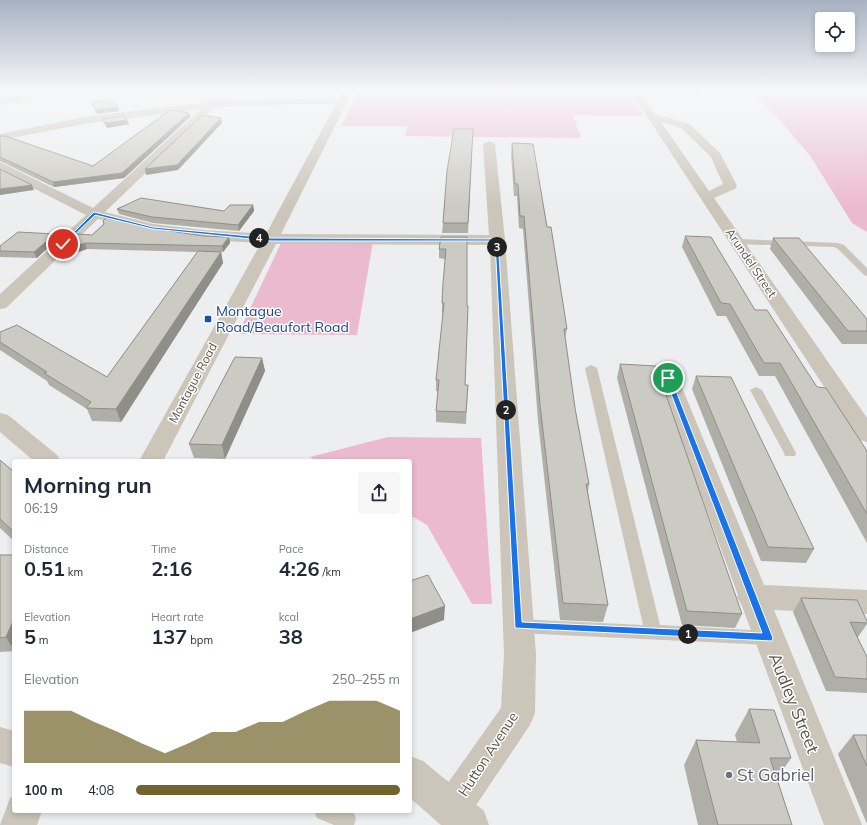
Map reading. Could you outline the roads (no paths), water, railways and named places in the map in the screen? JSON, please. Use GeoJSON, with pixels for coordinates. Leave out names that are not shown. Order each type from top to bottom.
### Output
{"type":"FeatureCollection","features":[{"type":"Feature","properties":{"kind":"street"},"geometry":{"type":"LineString","coordinates":[[0,137],[28,130]]}},
{"type":"Feature","properties":{"kind":"street"},"geometry":{"type":"LineString","coordinates":[[0,304],[184,130]]}},
{"type":"Feature","properties":{"kind":"street","name":"Montague Road"},"geometry":{"type":"LineString","coordinates":[[152,459],[271,239],[327,130]]}},
{"type":"Feature","properties":{"kind":"street","name":"Arundel Street"},"geometry":{"type":"LineString","coordinates":[[662,130],[867,435]]}},
{"type":"Feature","properties":{"kind":"street"},"geometry":{"type":"LineString","coordinates":[[690,130],[716,156],[730,186],[706,197]]}},
{"type":"Feature","properties":{"kind":"street","name":"Hutton Avenue"},"geometry":{"type":"LineString","coordinates":[[460,818],[518,713],[520,654],[497,240],[489,144]]}},
{"type":"Feature","properties":{"kind":"street"},"geometry":{"type":"LineString","coordinates":[[0,166],[94,214],[153,228],[204,235],[271,239],[497,240]]}},
{"type":"Feature","properties":{"kind":"street","name":"Audley Street"},"geometry":{"type":"LineString","coordinates":[[668,378],[768,638],[843,825]]}},
{"type":"Feature","properties":{"kind":"street"},"geometry":{"type":"LineString","coordinates":[[844,401],[867,404]]}},
{"type":"Feature","properties":{"kind":"street"},"geometry":{"type":"LineString","coordinates":[[0,420],[47,459]]}},
{"type":"Feature","properties":{"kind":"street"},"geometry":{"type":"LineString","coordinates":[[752,597],[867,602]]}},
{"type":"Feature","properties":{"kind":"street"},"geometry":{"type":"LineString","coordinates":[[0,745],[12,748]]}},
{"type":"Feature","properties":{"kind":"street"},"geometry":{"type":"LineString","coordinates":[[412,776],[460,818]]}},
{"type":"Feature","properties":{"kind":"street"},"geometry":{"type":"LineString","coordinates":[[18,825],[21,813]]}},
{"type":"Feature","properties":{"kind":"lane"},"geometry":{"type":"LineString","coordinates":[[737,242],[835,245],[840,247],[867,273]]}},
{"type":"Feature","properties":{"kind":"lane"},"geometry":{"type":"LineString","coordinates":[[591,368],[653,633]]}},
{"type":"Feature","properties":{"kind":"lane"},"geometry":{"type":"LineString","coordinates":[[756,390],[790,453]]}},
{"type":"Feature","properties":{"kind":"lane"},"geometry":{"type":"LineString","coordinates":[[518,626],[768,638]]}},
{"type":"Feature","properties":{"kind":"lane"},"geometry":{"type":"LineString","coordinates":[[330,813],[346,818],[344,825]]}},
{"type":"Feature","properties":{"kind":"place","name":"Montague Road/Beaufort Road"},"geometry":{"type":"Point","coordinates":[208,319]}},
{"type":"Feature","properties":{"kind":"place","name":"St Gabriel"},"geometry":{"type":"Point","coordinates":[729,775]}}]}
